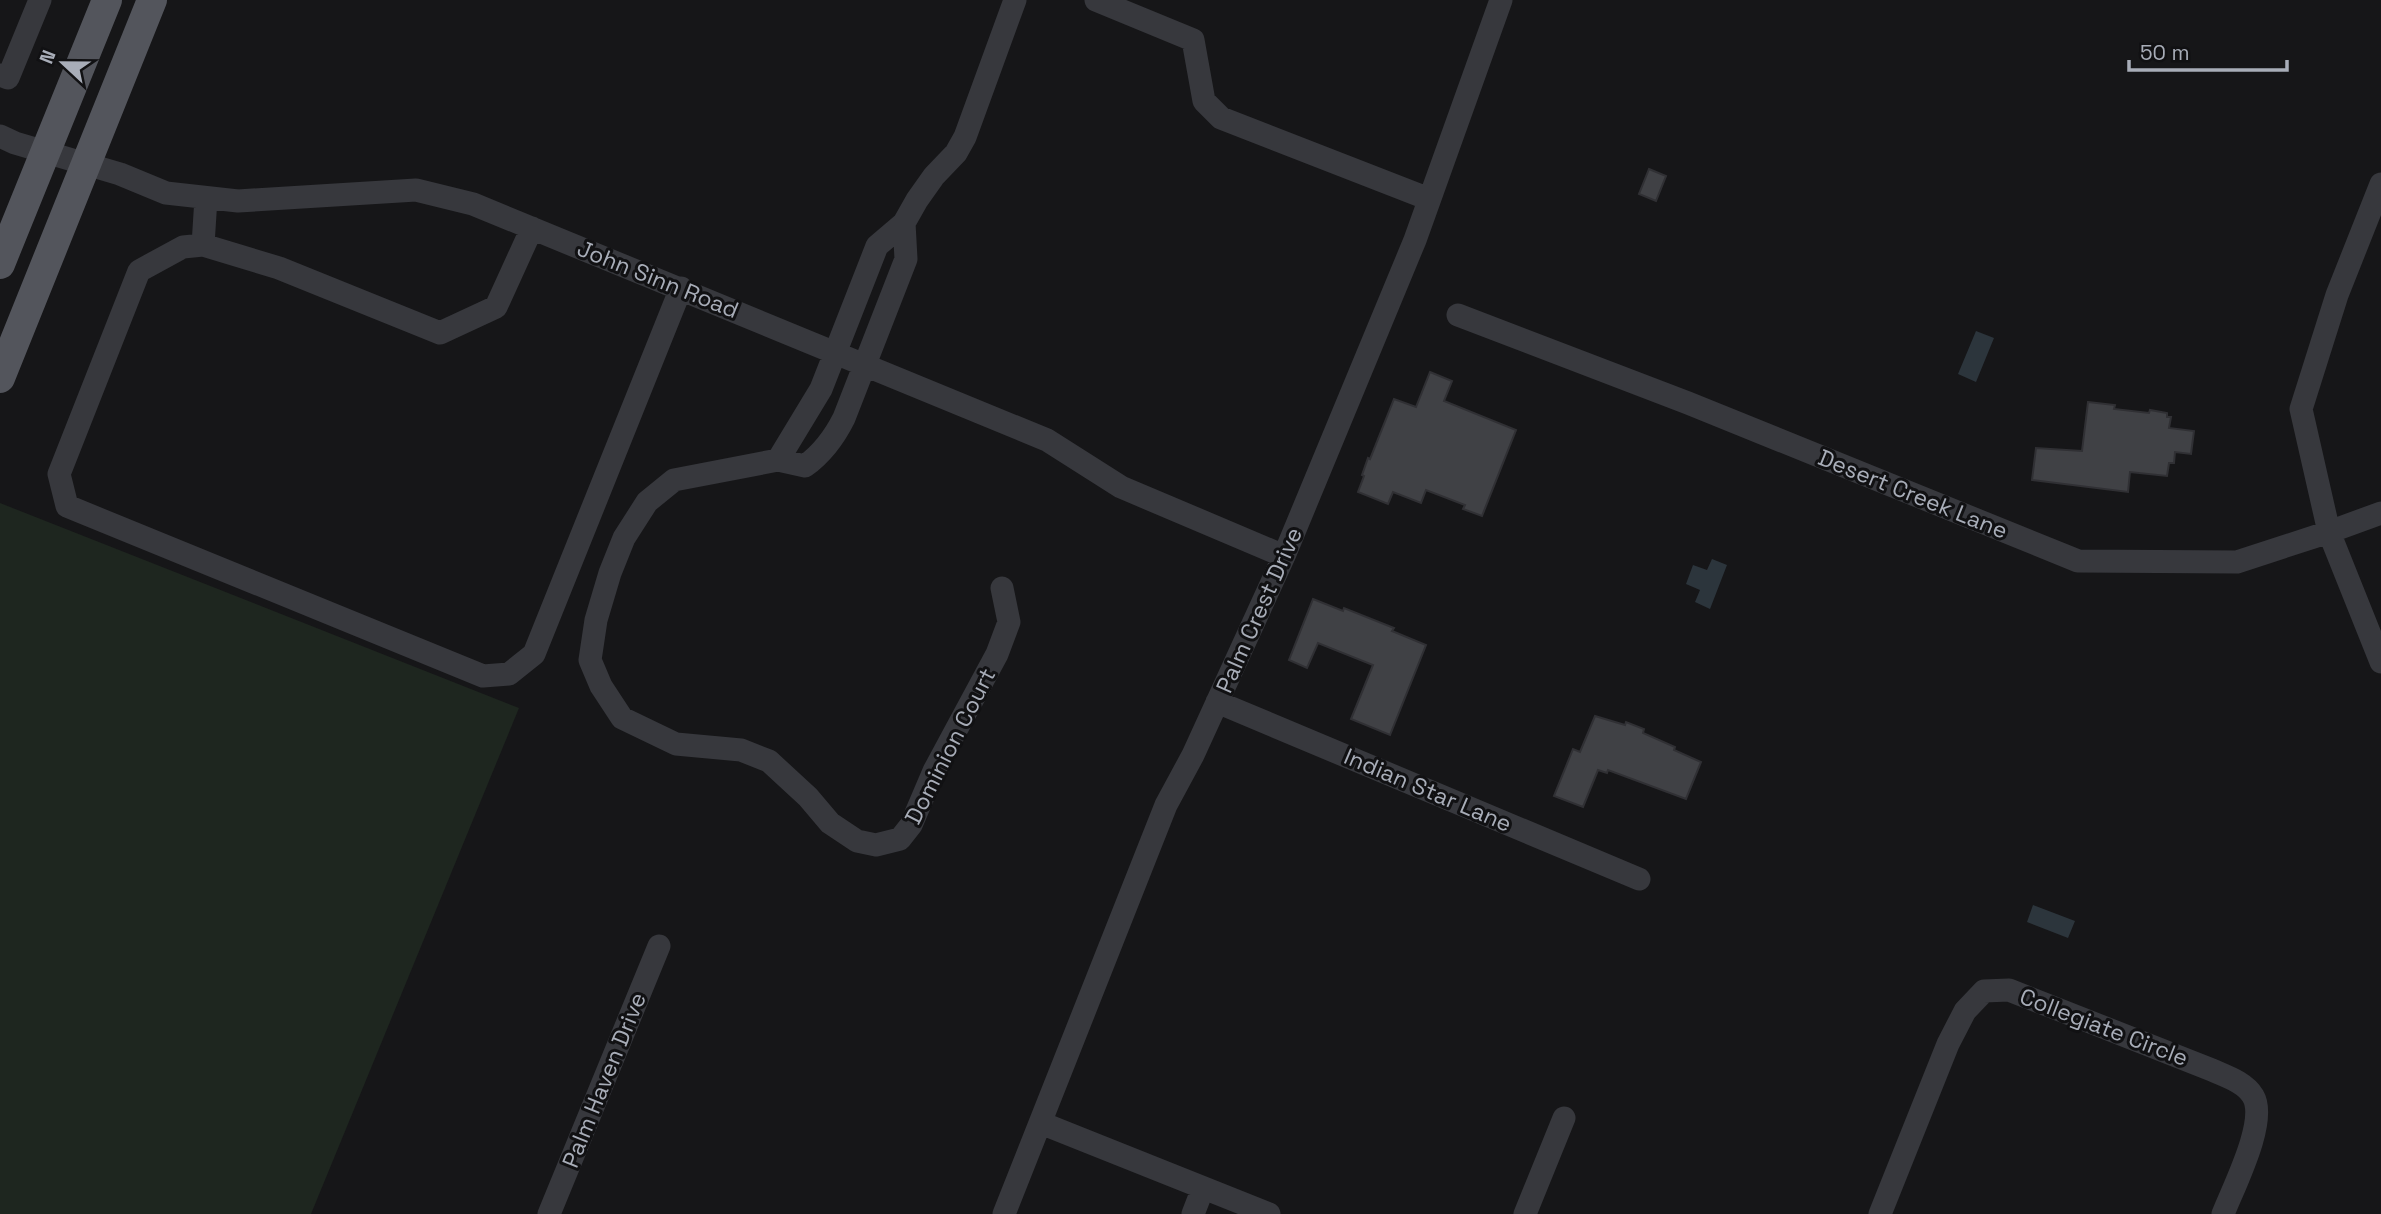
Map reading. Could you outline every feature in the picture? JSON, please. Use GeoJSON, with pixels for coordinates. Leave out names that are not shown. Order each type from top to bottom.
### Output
{"type":"FeatureCollection","features":[{"type":"Feature","properties":{"kind":"main road"},"geometry":{"type":"LineString","coordinates":[[0,264],[107,0]]}},
{"type":"Feature","properties":{"kind":"main road"},"geometry":{"type":"LineString","coordinates":[[0,378],[152,0]]}},
{"type":"Feature","properties":{"kind":"street"},"geometry":{"type":"LineString","coordinates":[[4,76],[40,0]]}},
{"type":"Feature","properties":{"kind":"street"},"geometry":{"type":"LineString","coordinates":[[778,460],[821,390],[877,246],[904,223],[934,176],[956,153],[965,137],[1015,0]]}},
{"type":"Feature","properties":{"kind":"street"},"geometry":{"type":"LineString","coordinates":[[1096,0],[1193,40],[1204,101],[1221,118],[1429,199]]}},
{"type":"Feature","properties":{"kind":"street","name":"Palm Crest Drive"},"geometry":{"type":"LineString","coordinates":[[1004,1214],[1166,805],[1193,755],[1284,556],[1409,253],[1501,0]]}},
{"type":"Feature","properties":{"kind":"street","name":"John Sinn Road"},"geometry":{"type":"LineString","coordinates":[[0,136],[120,174],[166,194],[239,201],[416,190],[473,204],[1047,440],[1121,486],[1284,556]]}},
{"type":"Feature","properties":{"kind":"street"},"geometry":{"type":"LineString","coordinates":[[2381,184],[2337,296],[2301,409],[2329,533],[2381,662]]}},
{"type":"Feature","properties":{"kind":"street"},"geometry":{"type":"LineString","coordinates":[[203,245],[206,198]]}},
{"type":"Feature","properties":{"kind":"street","name":"Dominion Court"},"geometry":{"type":"LineString","coordinates":[[904,223],[906,259],[845,418],[836,434],[820,455],[805,466],[778,460],[674,480],[647,502],[624,538],[610,573],[596,620],[590,660],[601,686],[622,718],[676,744],[741,750],[769,761],[808,797],[830,823],[857,841],[876,845],[900,839],[911,825],[934,771],[997,654],[1009,622],[1002,588]]}},
{"type":"Feature","properties":{"kind":"street"},"geometry":{"type":"LineString","coordinates":[[532,228],[496,307],[440,333],[279,268],[203,245],[183,247],[139,271],[59,474],[67,506],[483,676],[509,674],[534,653],[681,288]]}},
{"type":"Feature","properties":{"kind":"street"},"geometry":{"type":"LineString","coordinates":[[867,270],[898,281]]}},
{"type":"Feature","properties":{"kind":"street","name":"Desert Creek Lane"},"geometry":{"type":"LineString","coordinates":[[1458,315],[1700,408],[2078,561],[2237,562],[2329,533],[2381,513]]}},
{"type":"Feature","properties":{"kind":"street"},"geometry":{"type":"LineString","coordinates":[[805,414],[836,434]]}},
{"type":"Feature","properties":{"kind":"street","name":"Indian Star Lane"},"geometry":{"type":"LineString","coordinates":[[1217,702],[1639,879]]}},
{"type":"Feature","properties":{"kind":"street","name":"Palm Haven Drive"},"geometry":{"type":"LineString","coordinates":[[549,1214],[659,946]]}},
{"type":"Feature","properties":{"kind":"street","name":"Collegiate Circle"},"geometry":{"type":"LineString","coordinates":[[1880,1214],[1948,1044],[1965,1011],[1983,991],[2009,990],[2212,1070],[2237,1082],[2253,1096],[2257,1116],[2255,1134],[2222,1214]]}},
{"type":"Feature","properties":{"kind":"street"},"geometry":{"type":"LineString","coordinates":[[1525,1214],[1564,1118]]}},
{"type":"Feature","properties":{"kind":"street"},"geometry":{"type":"LineString","coordinates":[[1041,1123],[1203,1188],[1229,1207],[1269,1214]]}},
{"type":"Feature","properties":{"kind":"street"},"geometry":{"type":"LineString","coordinates":[[1193,1214],[1203,1188]]}},
{"type":"Feature","properties":{"kind":"shaded area"},"geometry":{"type":"Polygon","coordinates":[[[1976,331],[1994,338],[1976,382],[1958,374],[1976,331]]]}},
{"type":"Feature","properties":{"kind":"shaded area"},"geometry":{"type":"Polygon","coordinates":[[[0,503],[519,708],[311,1214],[0,1214],[0,503]]]}},
{"type":"Feature","properties":{"kind":"shaded area"},"geometry":{"type":"Polygon","coordinates":[[[1712,559],[1727,565],[1710,609],[1695,602],[1700,590],[1686,584],[1693,565],[1707,570],[1712,559]]]}},
{"type":"Feature","properties":{"kind":"shaded area"},"geometry":{"type":"Polygon","coordinates":[[[2033,905],[2075,921],[2068,938],[2027,922],[2033,905]]]}},
{"type":"Feature","properties":{"kind":"building"},"geometry":{"type":"Polygon","coordinates":[[[1649,169],[1666,176],[1656,201],[1639,194],[1649,169]]]}},
{"type":"Feature","properties":{"kind":"building"},"geometry":{"type":"Polygon","coordinates":[[[1430,372],[1452,381],[1444,401],[1516,430],[1482,516],[1463,509],[1465,505],[1426,490],[1421,503],[1393,492],[1388,504],[1358,492],[1368,458],[1370,459],[1394,399],[1416,407],[1430,372]]]}},
{"type":"Feature","properties":{"kind":"building"},"geometry":{"type":"Polygon","coordinates":[[[2088,402],[2115,405],[2114,409],[2167,413],[2167,417],[2171,417],[2169,428],[2194,431],[2191,454],[2175,452],[2174,463],[2169,463],[2167,476],[2130,472],[2128,492],[2032,480],[2036,448],[2082,451],[2088,402]]]}},
{"type":"Feature","properties":{"kind":"building"},"geometry":{"type":"Polygon","coordinates":[[[1313,599],[1394,628],[1392,631],[1426,645],[1390,735],[1351,719],[1373,665],[1318,643],[1307,668],[1289,660],[1313,599]]]}},
{"type":"Feature","properties":{"kind":"building"},"geometry":{"type":"Polygon","coordinates":[[[1595,716],[1625,725],[1626,722],[1644,729],[1643,733],[1701,762],[1686,799],[1608,770],[1607,773],[1598,770],[1583,807],[1554,796],[1573,749],[1580,752],[1595,716]]]}}]}
